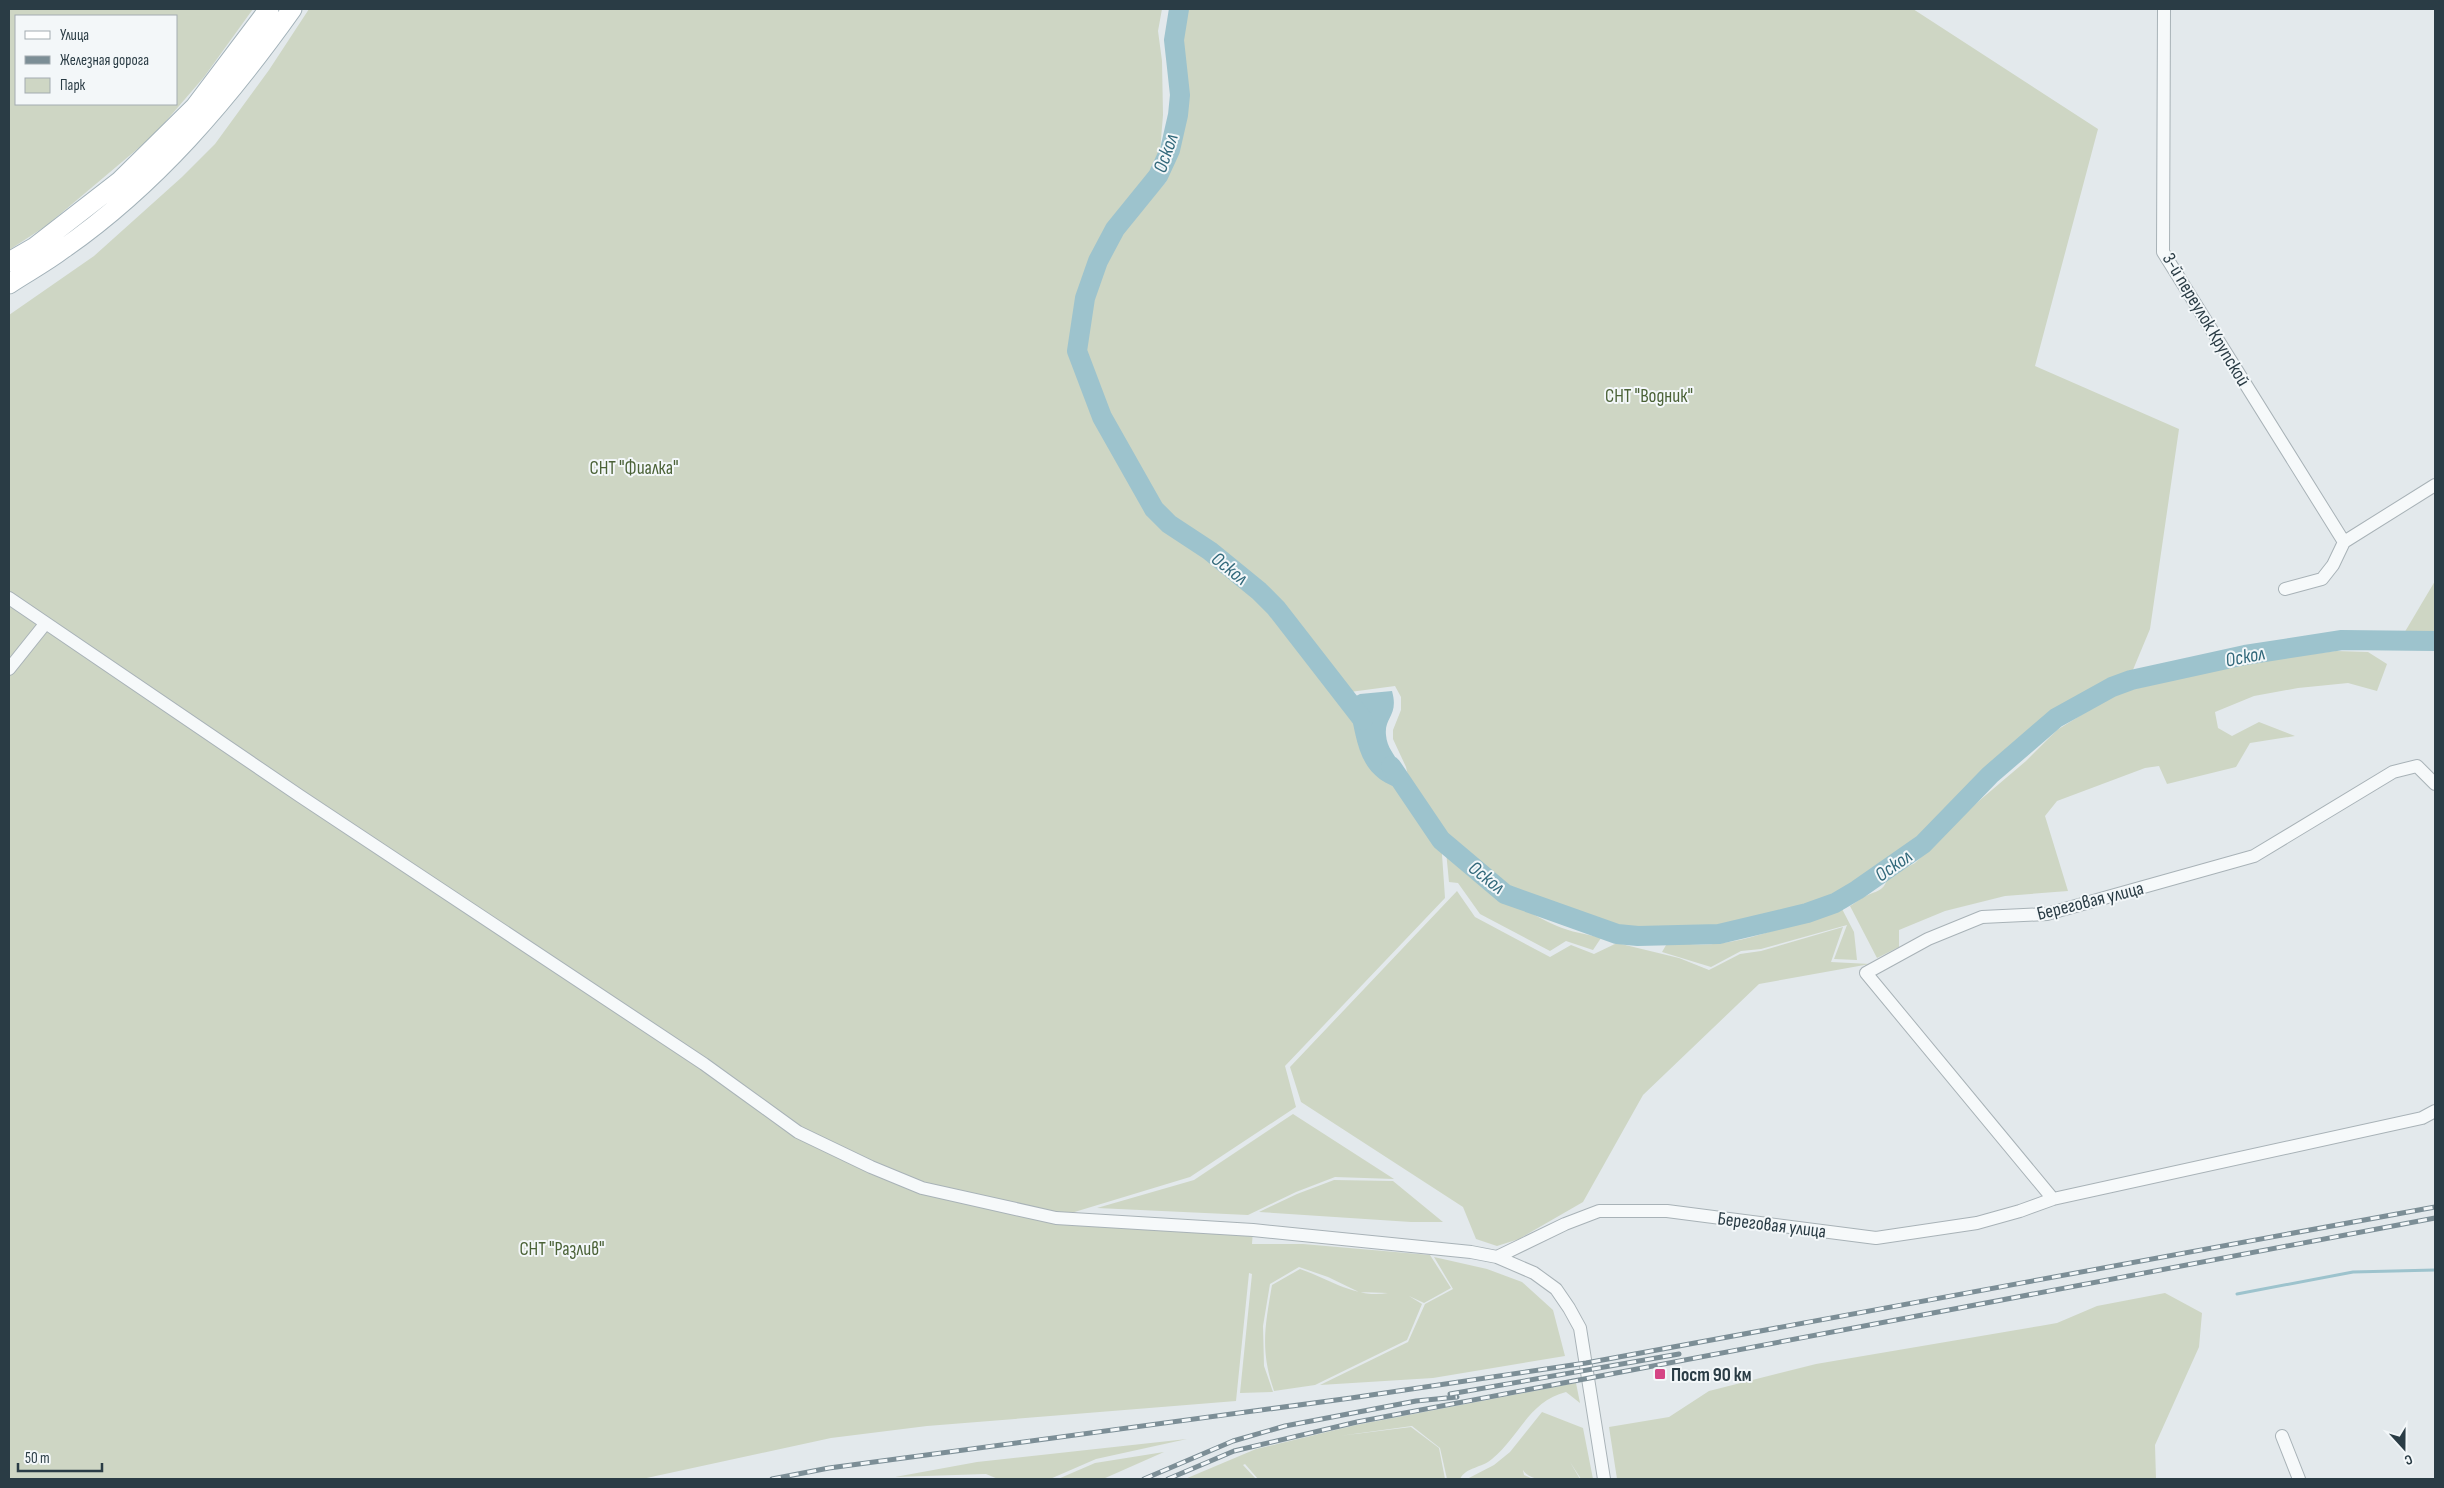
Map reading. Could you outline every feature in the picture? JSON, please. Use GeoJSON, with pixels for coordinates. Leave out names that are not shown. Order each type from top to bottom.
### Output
{"type":"FeatureCollection","features":[{"type":"Feature","properties":{"kind":"main road"},"geometry":{"type":"LineString","coordinates":[[9,262],[35,247],[120,181],[195,107],[269,9]]}},
{"type":"Feature","properties":{"kind":"main road"},"geometry":{"type":"LineString","coordinates":[[9,284],[64,249],[145,182],[216,109],[292,9]]}},
{"type":"Feature","properties":{"kind":"street","name":"3-й переулок Крупской"},"geometry":{"type":"LineString","coordinates":[[2164,9],[2163,252],[2344,542]]}},
{"type":"Feature","properties":{"kind":"street"},"geometry":{"type":"LineString","coordinates":[[2285,589],[2322,579],[2333,565],[2344,542],[2435,484]]}},
{"type":"Feature","properties":{"kind":"street"},"geometry":{"type":"LineString","coordinates":[[9,598],[300,796],[704,1064],[798,1132],[871,1167],[922,1188],[1056,1218],[1253,1230],[1471,1252],[1497,1257],[1534,1274],[1556,1289],[1580,1328],[1604,1479]]}},
{"type":"Feature","properties":{"kind":"street"},"geometry":{"type":"LineString","coordinates":[[9,669],[46,624]]}},
{"type":"Feature","properties":{"kind":"street","name":"Береговая улица"},"geometry":{"type":"LineString","coordinates":[[2053,1199],[1866,973],[1928,939],[1982,918],[2047,914],[2254,856],[2393,772],[2417,766],[2435,784]]}},
{"type":"Feature","properties":{"kind":"street","name":"Береговая улица"},"geometry":{"type":"LineString","coordinates":[[1497,1257],[1600,1210],[1667,1211],[1876,1238],[1977,1223],[2020,1211],[2053,1199],[2422,1118],[2435,1111]]}},
{"type":"Feature","properties":{"kind":"street"},"geometry":{"type":"LineString","coordinates":[[2282,1436],[2299,1479]]}},
{"type":"Feature","properties":{"kind":"green space"},"geometry":{"type":"Polygon","coordinates":[[[9,9],[253,9],[204,77],[154,135],[46,226],[9,250],[9,9]]]}},
{"type":"Feature","properties":{"kind":"green space","name":"СНТ \"Фиалка\""},"geometry":{"type":"Polygon","coordinates":[[[309,9],[1162,9],[1158,31],[1162,61],[1163,115],[1158,176],[1115,229],[1098,261],[1085,298],[1079,333],[1077,351],[1083,371],[1102,417],[1154,509],[1169,524],[1210,551],[1259,591],[1276,608],[1353,705],[1406,790],[1441,840],[1445,898],[1285,1066],[1296,1107],[1190,1177],[1058,1217],[1253,1230],[1252,1244],[1303,1244],[1430,1255],[1451,1288],[1424,1303],[1409,1296],[1422,1304],[1407,1340],[1315,1385],[1274,1391],[1265,1350],[1267,1313],[1272,1285],[1300,1269],[1358,1292],[1328,1277],[1299,1267],[1270,1284],[1263,1326],[1264,1366],[1273,1392],[1240,1393],[1252,1274],[1249,1273],[1236,1401],[927,1426],[831,1438],[642,1479],[9,1479],[9,315],[94,256],[182,177],[215,144],[269,70],[309,9]],[[1360,1292],[1377,1294],[1388,1293],[1360,1292]]]}},
{"type":"Feature","properties":{"kind":"green space","name":"СНТ \"Водник\""},"geometry":{"type":"Polygon","coordinates":[[[1185,9],[1913,9],[2098,129],[2035,366],[2179,429],[2150,629],[2130,677],[2111,684],[2054,715],[1986,772],[1921,839],[1834,898],[1806,908],[1721,928],[1671,932],[1619,931],[1508,890],[1436,828],[1411,789],[1406,767],[1393,739],[1393,730],[1401,710],[1401,697],[1395,686],[1350,692],[1264,587],[1213,547],[1173,521],[1160,507],[1108,416],[1089,368],[1086,350],[1087,334],[1093,300],[1106,264],[1121,234],[1166,182],[1186,118],[1183,40],[1185,9]]]}},
{"type":"Feature","properties":{"kind":"green space"},"geometry":{"type":"Polygon","coordinates":[[[2435,581],[2435,636],[2403,635],[2435,581]]]}},
{"type":"Feature","properties":{"kind":"green space"},"geometry":{"type":"Polygon","coordinates":[[[2336,651],[2368,652],[2387,664],[2377,691],[2348,683],[2298,688],[2254,696],[2215,712],[2218,728],[2232,736],[2259,722],[2295,736],[2250,743],[2236,767],[2167,784],[2159,766],[2145,768],[2057,801],[2045,816],[2068,891],[2005,896],[1945,911],[1899,930],[1899,947],[1877,958],[1850,906],[1863,897],[1881,889],[1888,877],[1915,863],[1966,812],[2026,761],[2057,730],[2112,696],[2134,689],[2244,663],[2336,651]]]}},
{"type":"Feature","properties":{"kind":"green space"},"geometry":{"type":"Polygon","coordinates":[[[1446,851],[1485,883],[1527,911],[1562,928],[1601,938],[1593,950],[1566,941],[1550,951],[1480,914],[1458,883],[1449,882],[1446,851]]]}},
{"type":"Feature","properties":{"kind":"green space"},"geometry":{"type":"Polygon","coordinates":[[[1457,891],[1475,917],[1550,957],[1571,945],[1594,954],[1617,943],[1679,958],[1709,970],[1740,954],[1761,951],[1843,927],[1831,962],[1870,964],[1759,984],[1643,1095],[1583,1202],[1519,1239],[1497,1246],[1476,1239],[1463,1207],[1301,1102],[1290,1067],[1457,891]]]}},
{"type":"Feature","properties":{"kind":"green space"},"geometry":{"type":"Polygon","coordinates":[[[1841,907],[1854,932],[1857,960],[1834,959],[1847,925],[1761,949],[1741,951],[1711,967],[1662,952],[1669,940],[1703,945],[1739,940],[1775,930],[1841,907]]]}},
{"type":"Feature","properties":{"kind":"green space"},"geometry":{"type":"Polygon","coordinates":[[[1293,1114],[1394,1179],[1335,1177],[1296,1192],[1248,1215],[1097,1208],[1194,1180],[1293,1114]]]}},
{"type":"Feature","properties":{"kind":"green space"},"geometry":{"type":"Polygon","coordinates":[[[1334,1180],[1393,1181],[1443,1222],[1411,1222],[1259,1212],[1297,1194],[1334,1180]]]}},
{"type":"Feature","properties":{"kind":"green space"},"geometry":{"type":"Polygon","coordinates":[[[1434,1257],[1487,1269],[1522,1282],[1553,1310],[1565,1356],[1433,1378],[1320,1385],[1408,1342],[1425,1304],[1453,1289],[1434,1257]]]}},
{"type":"Feature","properties":{"kind":"green space"},"geometry":{"type":"Polygon","coordinates":[[[2165,1293],[2202,1313],[2199,1347],[2155,1445],[2156,1479],[1617,1479],[1609,1427],[1669,1417],[1709,1391],[1816,1364],[2057,1323],[2097,1306],[2165,1293]]]}},
{"type":"Feature","properties":{"kind":"green space"},"geometry":{"type":"Polygon","coordinates":[[[1576,1383],[1580,1403],[1566,1392],[1542,1403],[1502,1450],[1488,1462],[1466,1472],[1460,1479],[1447,1479],[1440,1448],[1412,1426],[1339,1436],[1411,1427],[1439,1448],[1445,1479],[1258,1479],[1245,1464],[1243,1465],[1256,1479],[1185,1479],[1256,1449],[1356,1425],[1576,1383]]]}},
{"type":"Feature","properties":{"kind":"green space"},"geometry":{"type":"Polygon","coordinates":[[[1542,1412],[1583,1428],[1593,1479],[1581,1479],[1570,1462],[1580,1479],[1533,1478],[1523,1470],[1524,1475],[1533,1479],[1467,1479],[1494,1465],[1510,1452],[1542,1412]]]}},
{"type":"Feature","properties":{"kind":"green space"},"geometry":{"type":"Polygon","coordinates":[[[1187,1439],[1096,1459],[1050,1479],[998,1479],[986,1474],[895,1477],[977,1462],[1187,1439]]]}},
{"type":"Feature","properties":{"kind":"green space"},"geometry":{"type":"Polygon","coordinates":[[[1164,1452],[1103,1479],[1058,1479],[1095,1463],[1164,1452]]]}},
{"type":"Feature","properties":{"kind":"water"},"geometry":{"type":"Polygon","coordinates":[[[1392,691],[1394,706],[1387,724],[1386,735],[1388,744],[1401,770],[1406,790],[1390,785],[1377,777],[1368,767],[1358,743],[1348,700],[1360,694],[1392,691]]]}},
{"type":"Feature","properties":{"kind":"waterway","name":"Оскол"},"geometry":{"type":"LineString","coordinates":[[1179,9],[1174,40],[1180,95],[1178,115],[1170,150],[1158,176],[1115,229],[1098,261],[1085,298],[1077,351],[1102,417],[1154,509],[1169,524],[1210,551],[1259,591],[1276,608],[1363,720]]}},
{"type":"Feature","properties":{"kind":"waterway","name":"Оскол"},"geometry":{"type":"LineString","coordinates":[[1391,766],[1441,840],[1505,894],[1617,934],[1638,936],[1719,934],[1807,913],[1835,903],[1857,890],[1923,844],[1990,775],[2056,718],[2112,687],[2131,680],[2245,655],[2342,640],[2435,641]]}},
{"type":"Feature","properties":{"kind":"waterway"},"geometry":{"type":"LineString","coordinates":[[2237,1294],[2353,1272],[2435,1270]]}},
{"type":"Feature","properties":{"kind":"railway"},"geometry":{"type":"LineString","coordinates":[[772,1479],[829,1468],[1351,1398],[1586,1363],[2435,1207]]}},
{"type":"Feature","properties":{"kind":"railway"},"geometry":{"type":"LineString","coordinates":[[1168,1479],[1234,1451],[1357,1422],[2435,1218]]}},
{"type":"Feature","properties":{"kind":"railway"},"geometry":{"type":"LineString","coordinates":[[1450,1394],[1679,1354]]}},
{"type":"Feature","properties":{"kind":"railway"},"geometry":{"type":"LineString","coordinates":[[1144,1479],[1233,1441],[1285,1426],[1416,1401],[1457,1397]]}},
{"type":"Feature","properties":{"kind":"place","name":"Пост 90 км"},"geometry":{"type":"Point","coordinates":[1660,1374]}},
{"type":"Feature","properties":{"kind":"park label","name":"СНТ \"Разлив\""},"geometry":{"type":"Point","coordinates":[562,1248]}}]}
